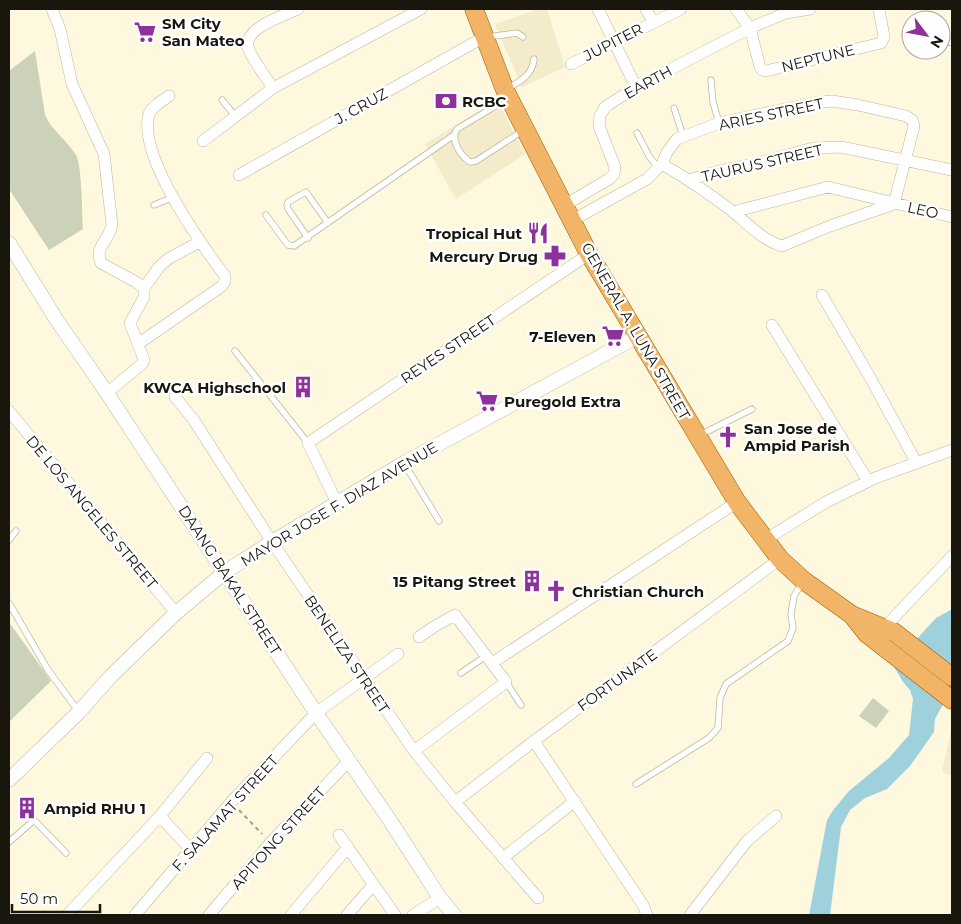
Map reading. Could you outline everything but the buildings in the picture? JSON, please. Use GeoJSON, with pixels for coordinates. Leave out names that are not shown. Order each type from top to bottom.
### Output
{"type":"FeatureCollection","features":[{"type":"Feature","properties":{"kind":"main road","name":"GENERAL A. LUNA STREET"},"geometry":{"type":"LineString","coordinates":[[474,9],[507,94],[589,254],[737,502],[780,560],[803,580],[852,615],[867,634],[888,635],[952,678]]}},
{"type":"Feature","properties":{"kind":"main road","name":"GENERAL A. LUNA STREET"},"geometry":{"type":"LineString","coordinates":[[888,635],[952,700]]}},
{"type":"Feature","properties":{"kind":"street"},"geometry":{"type":"LineString","coordinates":[[52,9],[60,29],[72,84],[104,154],[112,225],[111,232],[99,249],[98,256],[101,263],[144,288]]}},
{"type":"Feature","properties":{"kind":"street"},"geometry":{"type":"LineString","coordinates":[[273,88],[248,49],[248,40],[253,31],[298,9]]}},
{"type":"Feature","properties":{"kind":"street"},"geometry":{"type":"LineString","coordinates":[[203,141],[273,88],[422,9]]}},
{"type":"Feature","properties":{"kind":"street"},"geometry":{"type":"LineString","coordinates":[[598,9],[636,87]]}},
{"type":"Feature","properties":{"kind":"street"},"geometry":{"type":"LineString","coordinates":[[646,9],[653,22]]}},
{"type":"Feature","properties":{"kind":"street","name":"JUPITER"},"geometry":{"type":"LineString","coordinates":[[571,64],[681,9]]}},
{"type":"Feature","properties":{"kind":"street"},"geometry":{"type":"LineString","coordinates":[[736,9],[750,28]]}},
{"type":"Feature","properties":{"kind":"street","name":"EARTH"},"geometry":{"type":"LineString","coordinates":[[569,212],[614,174],[616,167],[599,126],[600,116],[605,108],[636,87],[750,28],[786,11],[810,9]]}},
{"type":"Feature","properties":{"kind":"street","name":"NEPTUNE"},"geometry":{"type":"LineString","coordinates":[[750,28],[760,67],[766,71],[881,43],[884,37],[880,9]]}},
{"type":"Feature","properties":{"kind":"street","name":"J. CRUZ"},"geometry":{"type":"LineString","coordinates":[[239,175],[484,37]]}},
{"type":"Feature","properties":{"kind":"street"},"geometry":{"type":"LineString","coordinates":[[138,344],[222,286],[225,281],[225,276],[199,242],[158,167],[150,144],[148,122],[152,110],[169,96]]}},
{"type":"Feature","properties":{"kind":"street","name":"ARIES STREET"},"geometry":{"type":"LineString","coordinates":[[660,166],[672,145],[683,136],[719,123],[813,103],[832,101],[906,116],[912,120],[914,126],[904,161]]}},
{"type":"Feature","properties":{"kind":"street","name":"TAURUS STREET"},"geometry":{"type":"LineString","coordinates":[[689,180],[813,148],[841,147],[952,170]]}},
{"type":"Feature","properties":{"kind":"street"},"geometry":{"type":"LineString","coordinates":[[569,212],[647,179],[660,166],[689,180],[771,243],[782,246],[830,226],[894,204],[904,161]]}},
{"type":"Feature","properties":{"kind":"street","name":"LEO"},"geometry":{"type":"LineString","coordinates":[[733,212],[828,187],[952,217]]}},
{"type":"Feature","properties":{"kind":"street","name":"DAANG BAKAL STREET"},"geometry":{"type":"LineString","coordinates":[[9,242],[56,319],[107,393],[316,713],[389,819],[440,898],[454,915]]}},
{"type":"Feature","properties":{"kind":"street"},"geometry":{"type":"LineString","coordinates":[[107,393],[142,364],[144,360],[130,323],[144,297],[144,288],[159,267],[168,259],[199,242]]}},
{"type":"Feature","properties":{"kind":"street","name":"REYES STREET"},"geometry":{"type":"LineString","coordinates":[[308,443],[589,254]]}},
{"type":"Feature","properties":{"kind":"street"},"geometry":{"type":"LineString","coordinates":[[822,295],[916,462]]}},
{"type":"Feature","properties":{"kind":"street"},"geometry":{"type":"LineString","coordinates":[[772,325],[868,482]]}},
{"type":"Feature","properties":{"kind":"street","name":"MAYOR JOSE F. DIAZ AVENUE"},"geometry":{"type":"LineString","coordinates":[[9,780],[176,613],[225,572],[404,463],[638,336]]}},
{"type":"Feature","properties":{"kind":"street","name":"BENELIZA STREET"},"geometry":{"type":"LineString","coordinates":[[175,397],[193,419],[272,542],[414,751],[455,802],[538,898]]}},
{"type":"Feature","properties":{"kind":"street","name":"DE LOS ANGELES STREET"},"geometry":{"type":"LineString","coordinates":[[9,411],[176,613]]}},
{"type":"Feature","properties":{"kind":"street"},"geometry":{"type":"LineString","coordinates":[[308,443],[337,503]]}},
{"type":"Feature","properties":{"kind":"street"},"geometry":{"type":"LineString","coordinates":[[765,540],[826,502],[916,462],[952,450]]}},
{"type":"Feature","properties":{"kind":"street"},"geometry":{"type":"LineString","coordinates":[[490,659],[737,502]]}},
{"type":"Feature","properties":{"kind":"street"},"geometry":{"type":"LineString","coordinates":[[888,635],[952,556]]}},
{"type":"Feature","properties":{"kind":"street","name":"FORTUNATE"},"geometry":{"type":"LineString","coordinates":[[455,802],[534,741],[780,560]]}},
{"type":"Feature","properties":{"kind":"street"},"geometry":{"type":"LineString","coordinates":[[414,751],[506,682],[455,615],[434,626],[419,637]]}},
{"type":"Feature","properties":{"kind":"street","name":"F. SALAMAT STREET"},"geometry":{"type":"LineString","coordinates":[[135,915],[232,801],[316,713],[398,654]]}},
{"type":"Feature","properties":{"kind":"street"},"geometry":{"type":"LineString","coordinates":[[534,741],[643,905],[647,915]]}},
{"type":"Feature","properties":{"kind":"street"},"geometry":{"type":"LineString","coordinates":[[67,915],[160,816],[208,758]]}},
{"type":"Feature","properties":{"kind":"street","name":"APITONG STREET"},"geometry":{"type":"LineString","coordinates":[[209,915],[271,842],[349,761]]}},
{"type":"Feature","properties":{"kind":"street"},"geometry":{"type":"LineString","coordinates":[[503,858],[575,802]]}},
{"type":"Feature","properties":{"kind":"street"},"geometry":{"type":"LineString","coordinates":[[160,816],[191,850]]}},
{"type":"Feature","properties":{"kind":"street"},"geometry":{"type":"LineString","coordinates":[[690,915],[747,841],[776,816]]}},
{"type":"Feature","properties":{"kind":"street"},"geometry":{"type":"LineString","coordinates":[[339,835],[395,915]]}},
{"type":"Feature","properties":{"kind":"street"},"geometry":{"type":"LineString","coordinates":[[291,915],[348,847]]}},
{"type":"Feature","properties":{"kind":"street"},"geometry":{"type":"LineString","coordinates":[[348,915],[373,885]]}},
{"type":"Feature","properties":{"kind":"street"},"geometry":{"type":"LineString","coordinates":[[413,915],[440,898]]}},
{"type":"Feature","properties":{"kind":"lane"},"geometry":{"type":"LineString","coordinates":[[484,37],[517,33],[524,37]]}},
{"type":"Feature","properties":{"kind":"lane"},"geometry":{"type":"LineString","coordinates":[[524,130],[476,161],[470,162],[465,159],[454,141],[457,129],[507,94],[528,75],[533,67],[534,59]]}},
{"type":"Feature","properties":{"kind":"lane"},"geometry":{"type":"LineString","coordinates":[[711,80],[713,102],[719,123]]}},
{"type":"Feature","properties":{"kind":"lane"},"geometry":{"type":"LineString","coordinates":[[222,100],[236,117]]}},
{"type":"Feature","properties":{"kind":"lane"},"geometry":{"type":"LineString","coordinates":[[674,108],[683,136]]}},
{"type":"Feature","properties":{"kind":"lane"},"geometry":{"type":"LineString","coordinates":[[638,133],[649,156],[660,166]]}},
{"type":"Feature","properties":{"kind":"lane"},"geometry":{"type":"LineString","coordinates":[[266,215],[288,245],[294,246],[454,135]]}},
{"type":"Feature","properties":{"kind":"lane"},"geometry":{"type":"LineString","coordinates":[[308,238],[288,209],[288,202],[306,192],[328,223]]}},
{"type":"Feature","properties":{"kind":"lane"},"geometry":{"type":"LineString","coordinates":[[154,204],[174,196]]}},
{"type":"Feature","properties":{"kind":"lane"},"geometry":{"type":"LineString","coordinates":[[235,351],[308,443]]}},
{"type":"Feature","properties":{"kind":"lane"},"geometry":{"type":"LineString","coordinates":[[698,436],[752,409]]}},
{"type":"Feature","properties":{"kind":"lane"},"geometry":{"type":"LineString","coordinates":[[404,463],[439,521]]}},
{"type":"Feature","properties":{"kind":"lane"},"geometry":{"type":"LineString","coordinates":[[9,540],[16,531]]}},
{"type":"Feature","properties":{"kind":"lane"},"geometry":{"type":"LineString","coordinates":[[636,784],[709,738],[718,728],[720,698],[726,684],[788,641],[793,628],[791,614],[794,596],[803,580]]}},
{"type":"Feature","properties":{"kind":"lane"},"geometry":{"type":"LineString","coordinates":[[9,603],[48,670],[79,712]]}},
{"type":"Feature","properties":{"kind":"lane"},"geometry":{"type":"LineString","coordinates":[[460,673],[490,659]]}},
{"type":"Feature","properties":{"kind":"lane"},"geometry":{"type":"LineString","coordinates":[[506,682],[521,705]]}},
{"type":"Feature","properties":{"kind":"lane"},"geometry":{"type":"LineString","coordinates":[[9,842],[35,820],[66,853]]}},
{"type":"Feature","properties":{"kind":"path"},"geometry":{"type":"LineString","coordinates":[[232,801],[271,842]]}},
{"type":"Feature","properties":{"kind":"shaded area"},"geometry":{"type":"Polygon","coordinates":[[[538,9],[547,9],[565,67],[522,87],[495,24],[538,9]]]}},
{"type":"Feature","properties":{"kind":"shaded area"},"geometry":{"type":"Polygon","coordinates":[[[497,100],[525,154],[456,199],[425,144],[497,100]]]}},
{"type":"Feature","properties":{"kind":"shaded area"},"geometry":{"type":"Polygon","coordinates":[[[952,726],[952,776],[942,772],[952,726]]]}},
{"type":"Feature","properties":{"kind":"green space"},"geometry":{"type":"Polygon","coordinates":[[[35,51],[45,115],[76,155],[81,179],[83,229],[49,250],[9,189],[9,71],[35,51]]]}},
{"type":"Feature","properties":{"kind":"green space"},"geometry":{"type":"Polygon","coordinates":[[[9,622],[51,681],[9,722],[9,622]]]}},
{"type":"Feature","properties":{"kind":"green space"},"geometry":{"type":"Polygon","coordinates":[[[873,698],[889,711],[876,728],[859,716],[873,698]]]}},
{"type":"Feature","properties":{"kind":"water"},"geometry":{"type":"Polygon","coordinates":[[[952,609],[952,688],[935,719],[934,732],[910,766],[887,789],[865,798],[850,810],[841,827],[830,915],[809,915],[827,820],[849,791],[889,758],[909,735],[913,699],[910,690],[893,665],[936,618],[952,609]]]}},
{"type":"Feature","properties":{"kind":"place","name":"SM City San Mateo"},"geometry":{"type":"Point","coordinates":[145,32]}},
{"type":"Feature","properties":{"kind":"place","name":"RCBC"},"geometry":{"type":"Point","coordinates":[446,101]}},
{"type":"Feature","properties":{"kind":"place","name":"Tropical Hut"},"geometry":{"type":"Point","coordinates":[538,233]}},
{"type":"Feature","properties":{"kind":"place","name":"Mercury Drug"},"geometry":{"type":"Point","coordinates":[555,256]}},
{"type":"Feature","properties":{"kind":"place","name":"7-Eleven"},"geometry":{"type":"Point","coordinates":[613,336]}},
{"type":"Feature","properties":{"kind":"place","name":"KWCA Highschool"},"geometry":{"type":"Point","coordinates":[303,387]}},
{"type":"Feature","properties":{"kind":"place","name":"Puregold Extra"},"geometry":{"type":"Point","coordinates":[487,401]}},
{"type":"Feature","properties":{"kind":"place","name":"San Jose de Ampid Parish"},"geometry":{"type":"Point","coordinates":[728,437]}},
{"type":"Feature","properties":{"kind":"place","name":"15 Pitang Street"},"geometry":{"type":"Point","coordinates":[532,581]}},
{"type":"Feature","properties":{"kind":"place","name":"Christian Church"},"geometry":{"type":"Point","coordinates":[556,591]}},
{"type":"Feature","properties":{"kind":"place","name":"Ampid RHU 1"},"geometry":{"type":"Point","coordinates":[27,808]}}]}
